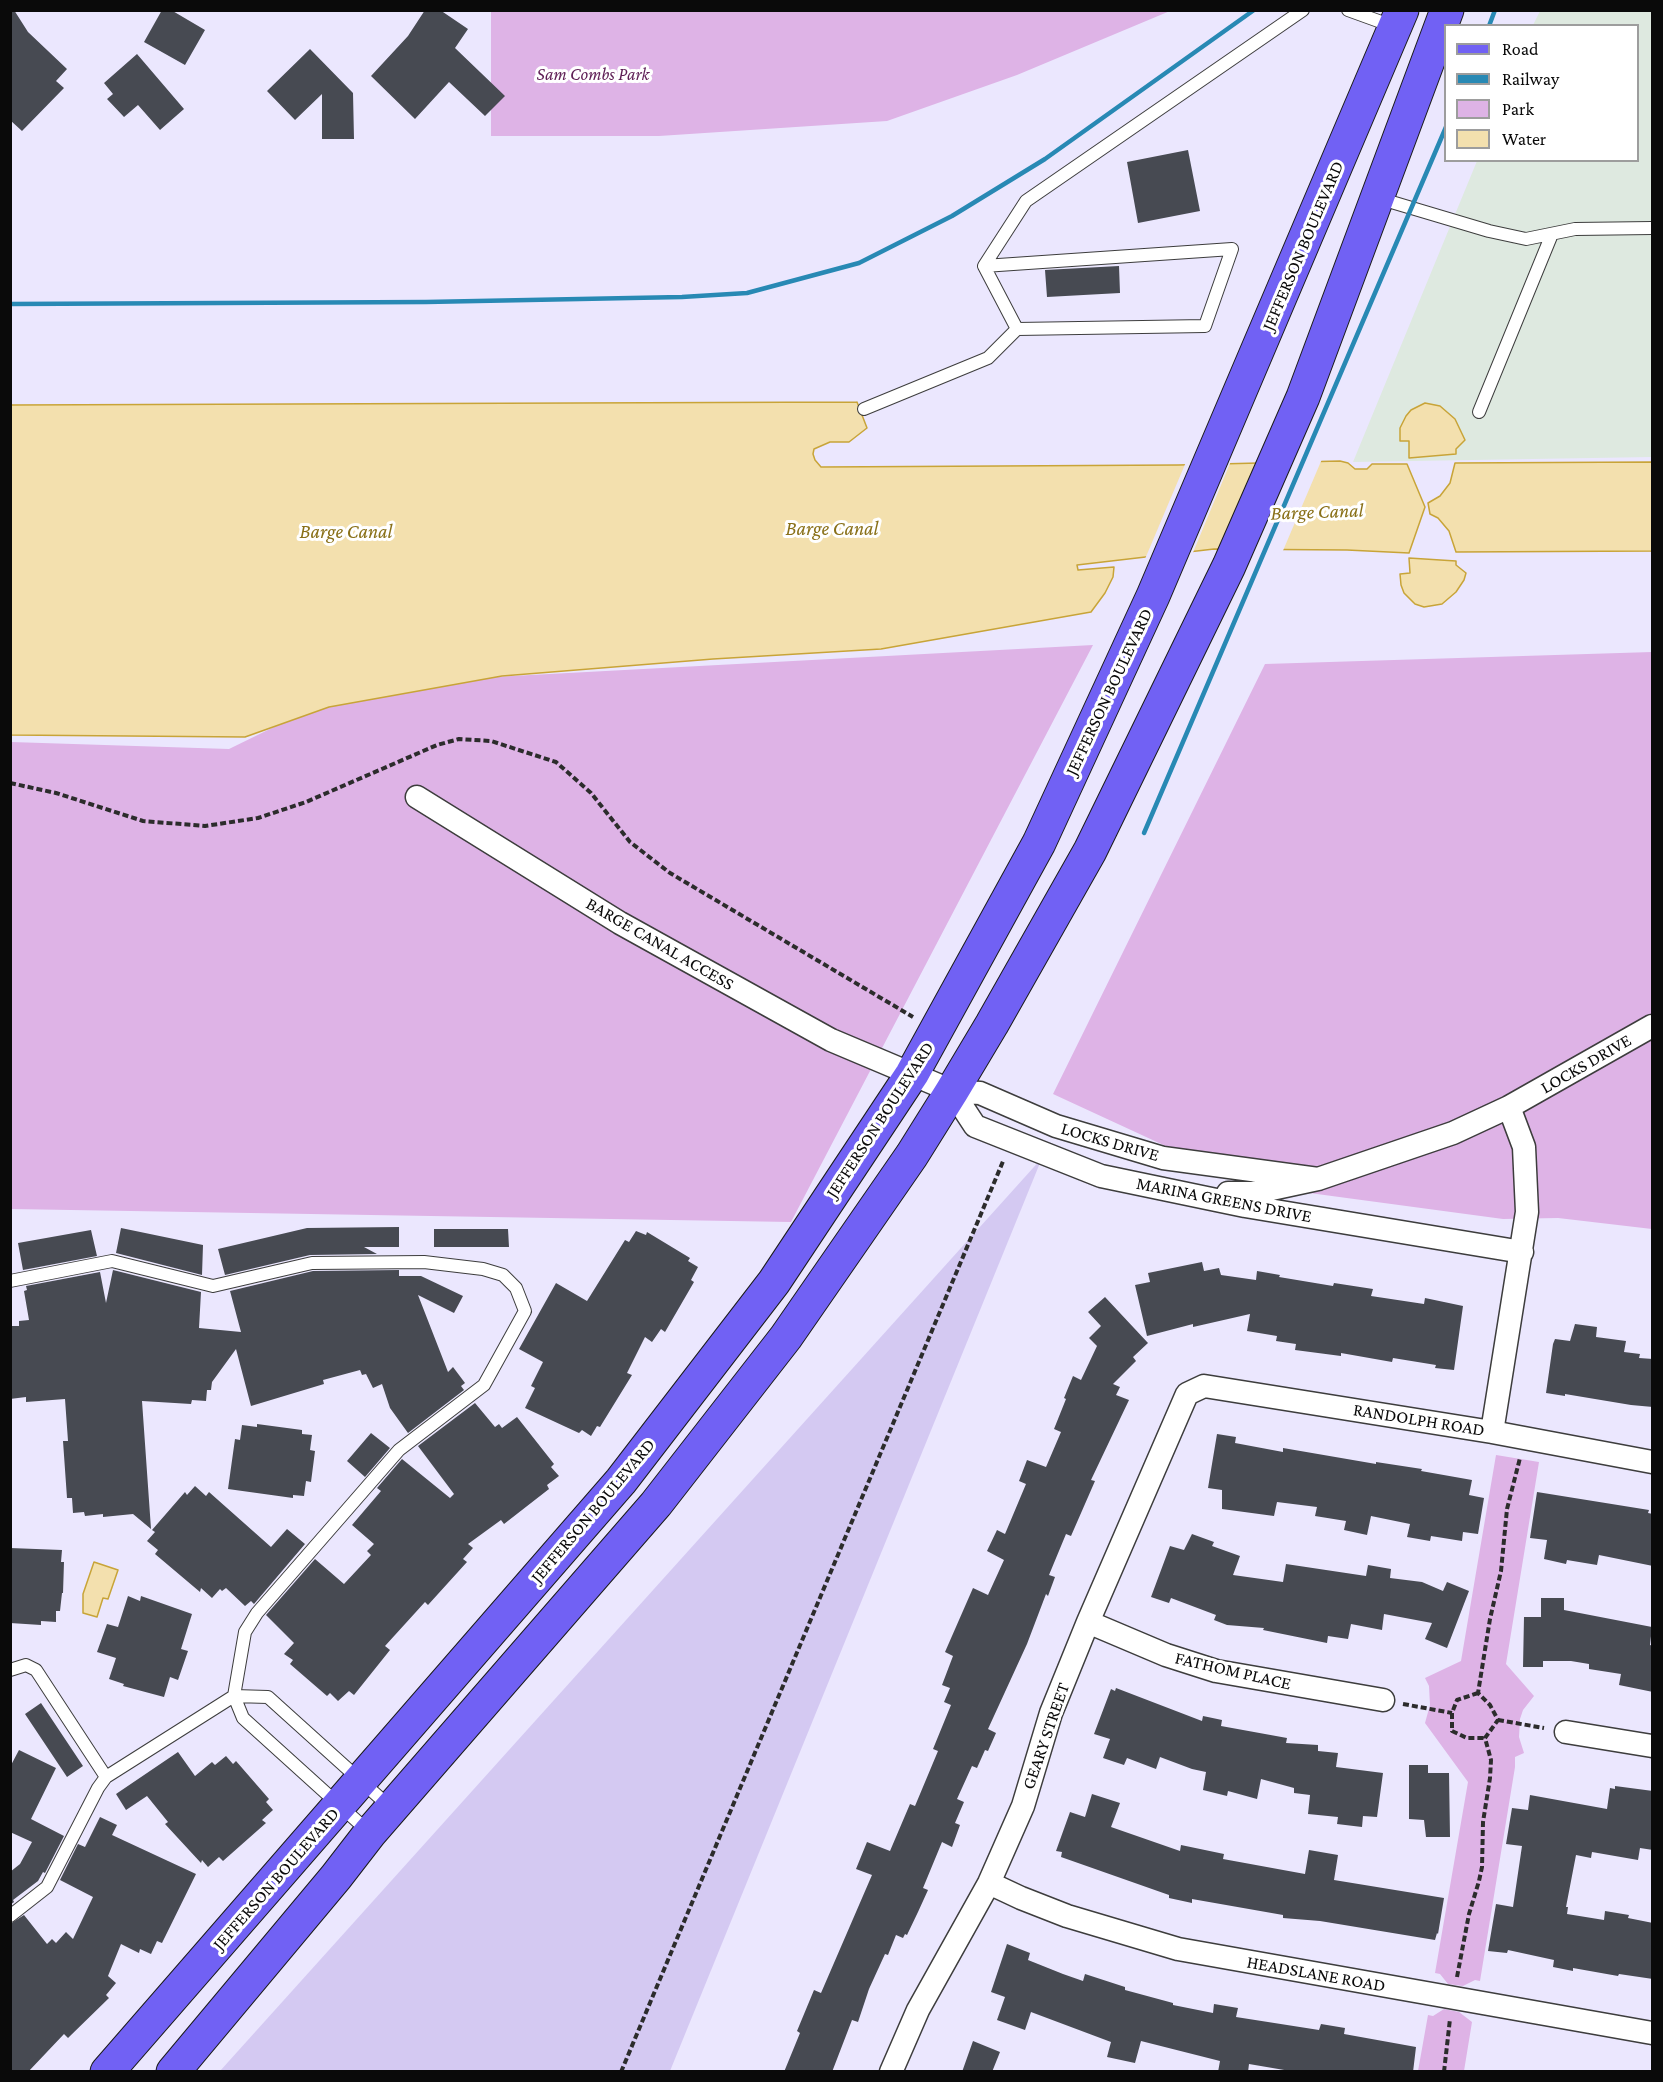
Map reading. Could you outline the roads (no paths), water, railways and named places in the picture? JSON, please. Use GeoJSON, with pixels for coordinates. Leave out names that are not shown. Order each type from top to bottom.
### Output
{"type":"FeatureCollection","features":[{"type":"Feature","properties":{"kind":"main road"},"geometry":{"type":"LineString","coordinates":[[173,2072],[370,1833],[656,1504],[786,1337],[898,1175],[952,1091],[1089,851],[1229,566],[1303,397],[1447,10]]}},
{"type":"Feature","properties":{"kind":"main road","name":"JEFFERSON BOULEVARD"},"geometry":{"type":"LineString","coordinates":[[107,2072],[621,1481],[774,1282],[912,1074],[1039,843],[1154,597],[1399,19]]}},
{"type":"Feature","properties":{"kind":"street","name":"BARGE CANAL ACCESS"},"geometry":{"type":"LineString","coordinates":[[417,797],[620,923],[831,1040],[912,1074]]}},
{"type":"Feature","properties":{"kind":"street","name":"LOCKS DRIVE"},"geometry":{"type":"LineString","coordinates":[[1176,1192],[1253,1193],[1318,1179],[1454,1133],[1509,1107],[1653,1026]]}},
{"type":"Feature","properties":{"kind":"street","name":"LOCKS DRIVE"},"geometry":{"type":"LineString","coordinates":[[912,1074],[952,1091],[980,1093],[1056,1126],[1163,1158],[1318,1179]]}},
{"type":"Feature","properties":{"kind":"street","name":"MARINA GREENS DRIVE"},"geometry":{"type":"LineString","coordinates":[[952,1091],[975,1126],[1101,1176],[1245,1206],[1522,1252]]}},
{"type":"Feature","properties":{"kind":"street"},"geometry":{"type":"LineString","coordinates":[[1492,1432],[1527,1212],[1524,1147],[1509,1107]]}},
{"type":"Feature","properties":{"kind":"street","name":"RANDOLPH ROAD"},"geometry":{"type":"LineString","coordinates":[[1187,1394],[1204,1386],[1492,1432],[1653,1462]]}},
{"type":"Feature","properties":{"kind":"street","name":"GEARY STREET"},"geometry":{"type":"LineString","coordinates":[[891,2072],[918,2010],[988,1883],[1023,1806],[1051,1713],[1187,1394]]}},
{"type":"Feature","properties":{"kind":"street","name":"FATHOM PLACE"},"geometry":{"type":"LineString","coordinates":[[1088,1622],[1166,1655],[1216,1671],[1383,1701]]}},
{"type":"Feature","properties":{"kind":"street"},"geometry":{"type":"LineString","coordinates":[[1566,1732],[1653,1746]]}},
{"type":"Feature","properties":{"kind":"street","name":"HEADSLANE ROAD"},"geometry":{"type":"LineString","coordinates":[[988,1883],[1067,1916],[1178,1949],[1653,2033]]}},
{"type":"Feature","properties":{"kind":"lane"},"geometry":{"type":"LineString","coordinates":[[984,266],[1026,201],[1303,10]]}},
{"type":"Feature","properties":{"kind":"lane"},"geometry":{"type":"LineString","coordinates":[[1348,10],[1399,19]]}},
{"type":"Feature","properties":{"kind":"lane"},"geometry":{"type":"LineString","coordinates":[[1377,197],[1489,231],[1526,238],[1575,229],[1653,228]]}},
{"type":"Feature","properties":{"kind":"lane"},"geometry":{"type":"LineString","coordinates":[[1479,412],[1552,234]]}},
{"type":"Feature","properties":{"kind":"lane"},"geometry":{"type":"LineString","coordinates":[[864,409],[988,358],[1017,329],[1205,326],[1232,249],[984,266]]}},
{"type":"Feature","properties":{"kind":"lane"},"geometry":{"type":"LineString","coordinates":[[984,266],[1017,329]]}},
{"type":"Feature","properties":{"kind":"lane"},"geometry":{"type":"LineString","coordinates":[[10,1281],[112,1261],[213,1286],[312,1263],[424,1262],[483,1269],[502,1275],[516,1288],[525,1311],[484,1385],[399,1450],[257,1613],[245,1632],[234,1696],[243,1718],[338,1807],[370,1833]]}},
{"type":"Feature","properties":{"kind":"lane"},"geometry":{"type":"LineString","coordinates":[[10,1670],[26,1665],[36,1670],[106,1777]]}},
{"type":"Feature","properties":{"kind":"lane"},"geometry":{"type":"LineString","coordinates":[[10,1916],[47,1887],[98,1788],[106,1777],[234,1696],[268,1697],[392,1809]]}},
{"type":"Feature","properties":{"kind":"water","name":"Barge Canal"},"geometry":{"type":"Polygon","coordinates":[[[857,402],[867,428],[849,442],[830,442],[814,449],[815,460],[821,467],[1178,465],[1340,461],[1348,463],[1355,469],[1367,469],[1372,464],[1407,464],[1425,507],[1409,553],[1214,549],[1077,565],[1078,570],[1114,567],[1113,577],[1105,593],[1091,612],[881,649],[713,659],[502,676],[329,707],[245,737],[11,735],[11,405],[857,402]]]}},
{"type":"Feature","properties":{"kind":"water"},"geometry":{"type":"Polygon","coordinates":[[[1425,403],[1440,406],[1455,419],[1465,440],[1456,449],[1456,454],[1409,458],[1409,441],[1400,441],[1400,428],[1411,410],[1425,403]]]}},
{"type":"Feature","properties":{"kind":"water"},"geometry":{"type":"Polygon","coordinates":[[[1652,462],[1652,551],[1456,552],[1449,531],[1438,518],[1430,514],[1428,503],[1440,496],[1450,483],[1455,463],[1652,462]]]}},
{"type":"Feature","properties":{"kind":"water"},"geometry":{"type":"Polygon","coordinates":[[[1409,558],[1456,561],[1456,565],[1466,573],[1464,580],[1456,592],[1442,604],[1424,607],[1415,604],[1404,593],[1401,585],[1400,574],[1410,573],[1409,558]]]}},
{"type":"Feature","properties":{"kind":"water"},"geometry":{"type":"Polygon","coordinates":[[[94,1562],[118,1570],[108,1599],[103,1598],[97,1617],[83,1613],[83,1594],[94,1562]]]}},
{"type":"Feature","properties":{"kind":"railway"},"geometry":{"type":"LineString","coordinates":[[10,304],[426,302],[682,297],[747,293],[859,263],[952,216],[1045,159],[1254,10]]}},
{"type":"Feature","properties":{"kind":"railway"},"geometry":{"type":"LineString","coordinates":[[1490,24],[1495,10]]}},
{"type":"Feature","properties":{"kind":"railway"},"geometry":{"type":"LineString","coordinates":[[1144,833],[1444,132]]}},
{"type":"Feature","properties":{"kind":"park label","name":"Sam Combs Park"},"geometry":{"type":"Point","coordinates":[593,74]}}]}
